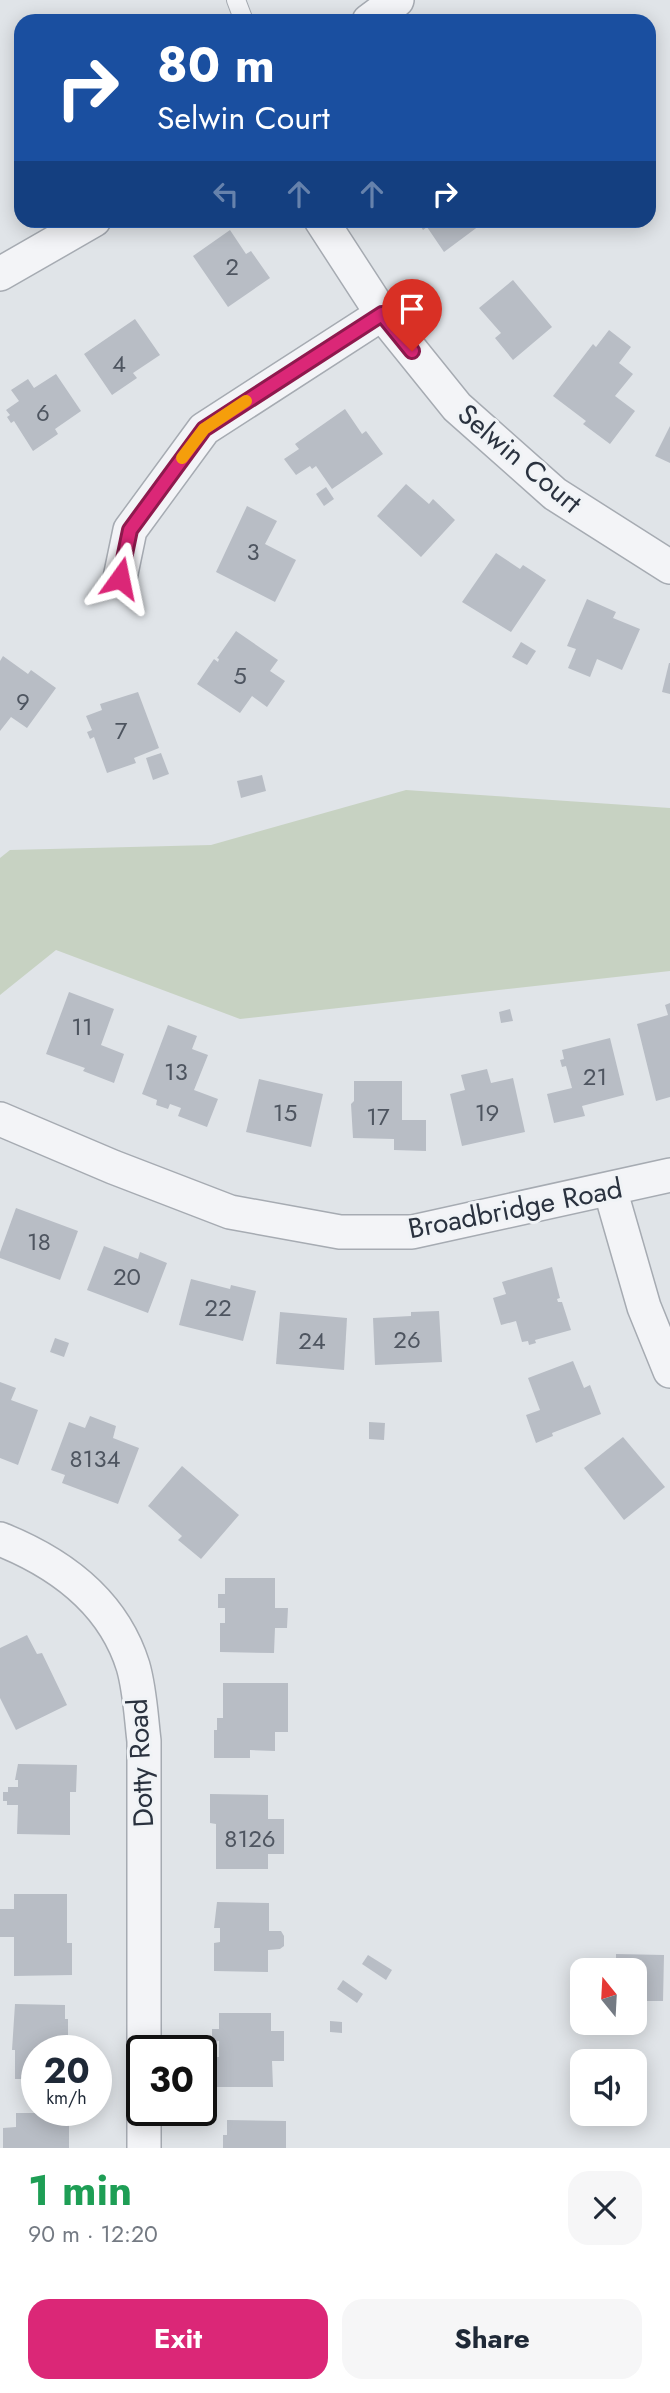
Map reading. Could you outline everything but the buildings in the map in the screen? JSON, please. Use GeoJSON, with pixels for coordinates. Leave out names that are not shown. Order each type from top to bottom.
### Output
{"type":"FeatureCollection","features":[{"type":"Feature","properties":{"kind":"street"},"geometry":{"type":"LineString","coordinates":[[378,14],[397,0]]}},
{"type":"Feature","properties":{"kind":"street"},"geometry":{"type":"LineString","coordinates":[[0,274],[80,228]]}},
{"type":"Feature","properties":{"kind":"street","name":"Selwin Court"},"geometry":{"type":"LineString","coordinates":[[325,228],[382,314],[457,407],[555,494],[670,567]]}},
{"type":"Feature","properties":{"kind":"street"},"geometry":{"type":"LineString","coordinates":[[120,578],[130,530],[204,429],[382,314]]}},
{"type":"Feature","properties":{"kind":"street","name":"Broadbridge Road"},"geometry":{"type":"LineString","coordinates":[[0,1119],[113,1167],[230,1212],[340,1232],[412,1232],[670,1175]]}},
{"type":"Feature","properties":{"kind":"street"},"geometry":{"type":"LineString","coordinates":[[610,1189],[644,1307],[670,1371]]}},
{"type":"Feature","properties":{"kind":"street","name":"Dotty Road"},"geometry":{"type":"LineString","coordinates":[[0,1539],[48,1561],[79,1584],[105,1611],[122,1638],[133,1666],[140,1699],[144,1741],[144,2035]]}},
{"type":"Feature","properties":{"kind":"street"},"geometry":{"type":"LineString","coordinates":[[144,2126],[144,2148]]}},
{"type":"Feature","properties":{"kind":"green space"},"geometry":{"type":"Polygon","coordinates":[[[406,790],[670,808],[670,971],[240,1019],[56,950],[0,995],[0,858],[10,850],[211,845],[406,790]]]}},
{"type":"Feature","properties":{"kind":"slow traffic"},"geometry":{"type":"LineString","coordinates":[[182,458],[204,429],[246,401]]}},
{"type":"Feature","properties":{"kind":"route"},"geometry":{"type":"LineString","coordinates":[[120,578],[130,530],[204,429],[382,314],[412,351]]}}]}
